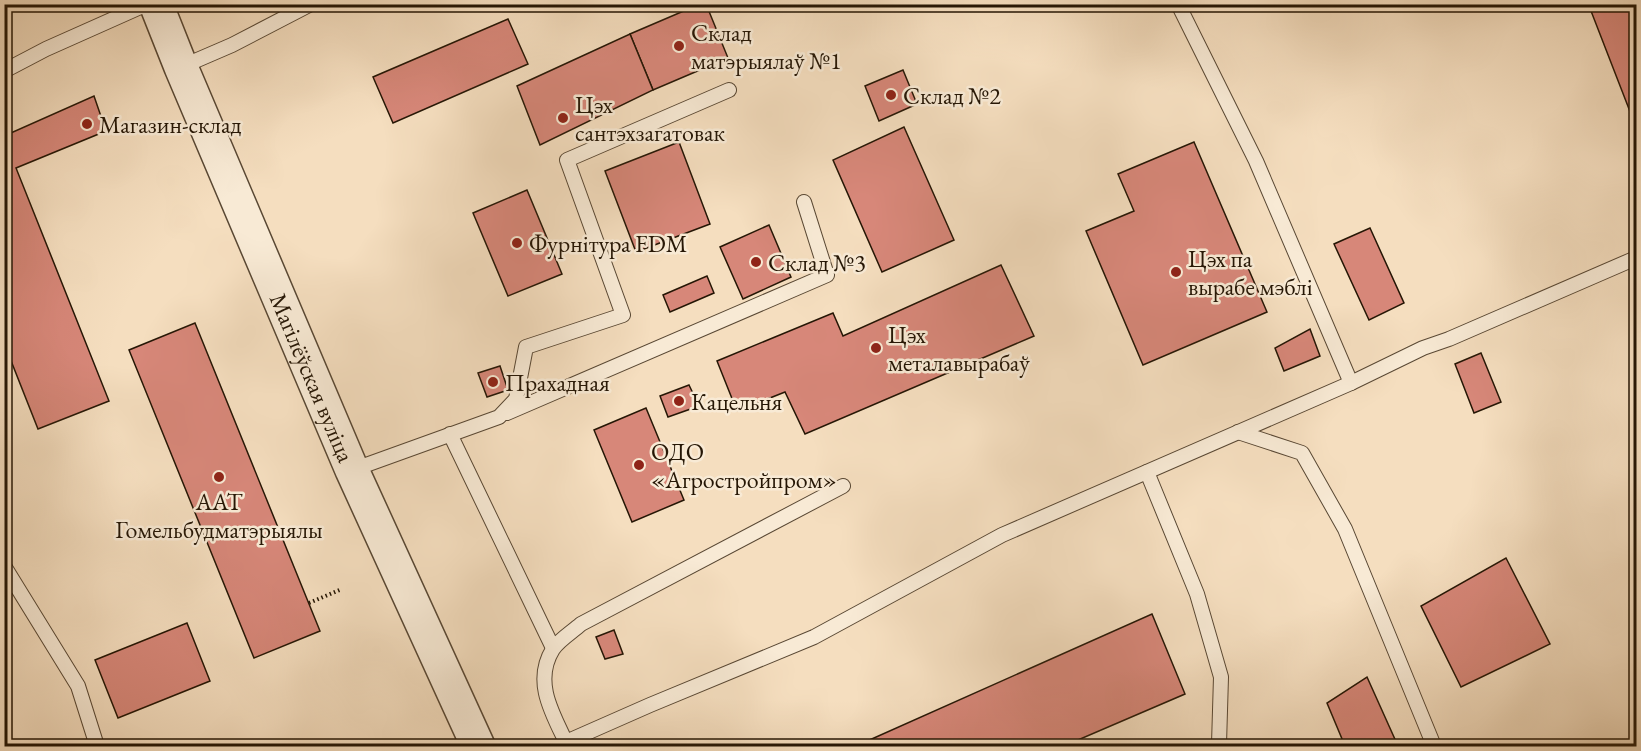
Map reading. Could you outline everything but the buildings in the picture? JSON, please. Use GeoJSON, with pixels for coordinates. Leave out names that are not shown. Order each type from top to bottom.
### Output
{"type":"FeatureCollection","features":[{"type":"Feature","properties":{"kind":"street","name":"Магілёўская вуліца"},"geometry":{"type":"LineString","coordinates":[[156,4],[352,470],[478,747]]}},
{"type":"Feature","properties":{"kind":"lane"},"geometry":{"type":"LineString","coordinates":[[4,71],[46,49],[147,4]]}},
{"type":"Feature","properties":{"kind":"lane"},"geometry":{"type":"LineString","coordinates":[[181,67],[232,45],[311,4]]}},
{"type":"Feature","properties":{"kind":"lane"},"geometry":{"type":"LineString","coordinates":[[1178,4],[1256,161],[1351,383]]}},
{"type":"Feature","properties":{"kind":"lane"},"geometry":{"type":"LineString","coordinates":[[499,417],[516,399],[526,347],[623,315],[567,160],[729,90]]}},
{"type":"Feature","properties":{"kind":"lane"},"geometry":{"type":"LineString","coordinates":[[352,470],[499,417],[827,275],[804,202]]}},
{"type":"Feature","properties":{"kind":"lane"},"geometry":{"type":"LineString","coordinates":[[843,486],[581,624],[554,648],[544,671],[547,701],[567,744],[650,705],[814,637],[1002,535],[1351,383],[1423,348],[1449,339],[1636,258]]}},
{"type":"Feature","properties":{"kind":"lane"},"geometry":{"type":"LineString","coordinates":[[1238,432],[1302,453],[1345,529],[1434,747]]}},
{"type":"Feature","properties":{"kind":"lane"},"geometry":{"type":"LineString","coordinates":[[450,434],[554,648]]}},
{"type":"Feature","properties":{"kind":"lane"},"geometry":{"type":"LineString","coordinates":[[1147,472],[1197,594],[1221,677],[1219,744],[1217,747]]}},
{"type":"Feature","properties":{"kind":"lane"},"geometry":{"type":"LineString","coordinates":[[4,566],[78,686],[97,747]]}},
{"type":"Feature","properties":{"kind":"path"},"geometry":{"type":"LineString","coordinates":[[309,603],[342,589]]}},
{"type":"Feature","properties":{"kind":"place","name":"Склад матэрыялаў №1"},"geometry":{"type":"Point","coordinates":[679,46]}},
{"type":"Feature","properties":{"kind":"place","name":"Склад №2"},"geometry":{"type":"Point","coordinates":[891,95]}},
{"type":"Feature","properties":{"kind":"place","name":"Цэх сантэхзагатовак"},"geometry":{"type":"Point","coordinates":[563,118]}},
{"type":"Feature","properties":{"kind":"place","name":"Магазин-склад"},"geometry":{"type":"Point","coordinates":[87,124]}},
{"type":"Feature","properties":{"kind":"place","name":"Фурнітура FDM"},"geometry":{"type":"Point","coordinates":[517,243]}},
{"type":"Feature","properties":{"kind":"place","name":"Склад №3"},"geometry":{"type":"Point","coordinates":[756,262]}},
{"type":"Feature","properties":{"kind":"place","name":"Цэх па вырабе мэблі"},"geometry":{"type":"Point","coordinates":[1176,272]}},
{"type":"Feature","properties":{"kind":"place","name":"Цэх металавырабаў"},"geometry":{"type":"Point","coordinates":[876,348]}},
{"type":"Feature","properties":{"kind":"place","name":"Прахадная"},"geometry":{"type":"Point","coordinates":[493,382]}},
{"type":"Feature","properties":{"kind":"place","name":"Кацельня"},"geometry":{"type":"Point","coordinates":[679,401]}},
{"type":"Feature","properties":{"kind":"place","name":"ОДО «Агростройпром»"},"geometry":{"type":"Point","coordinates":[639,465]}},
{"type":"Feature","properties":{"kind":"place","name":"ААТ Гомельбудматэрыялы"},"geometry":{"type":"Point","coordinates":[219,477]}}]}
